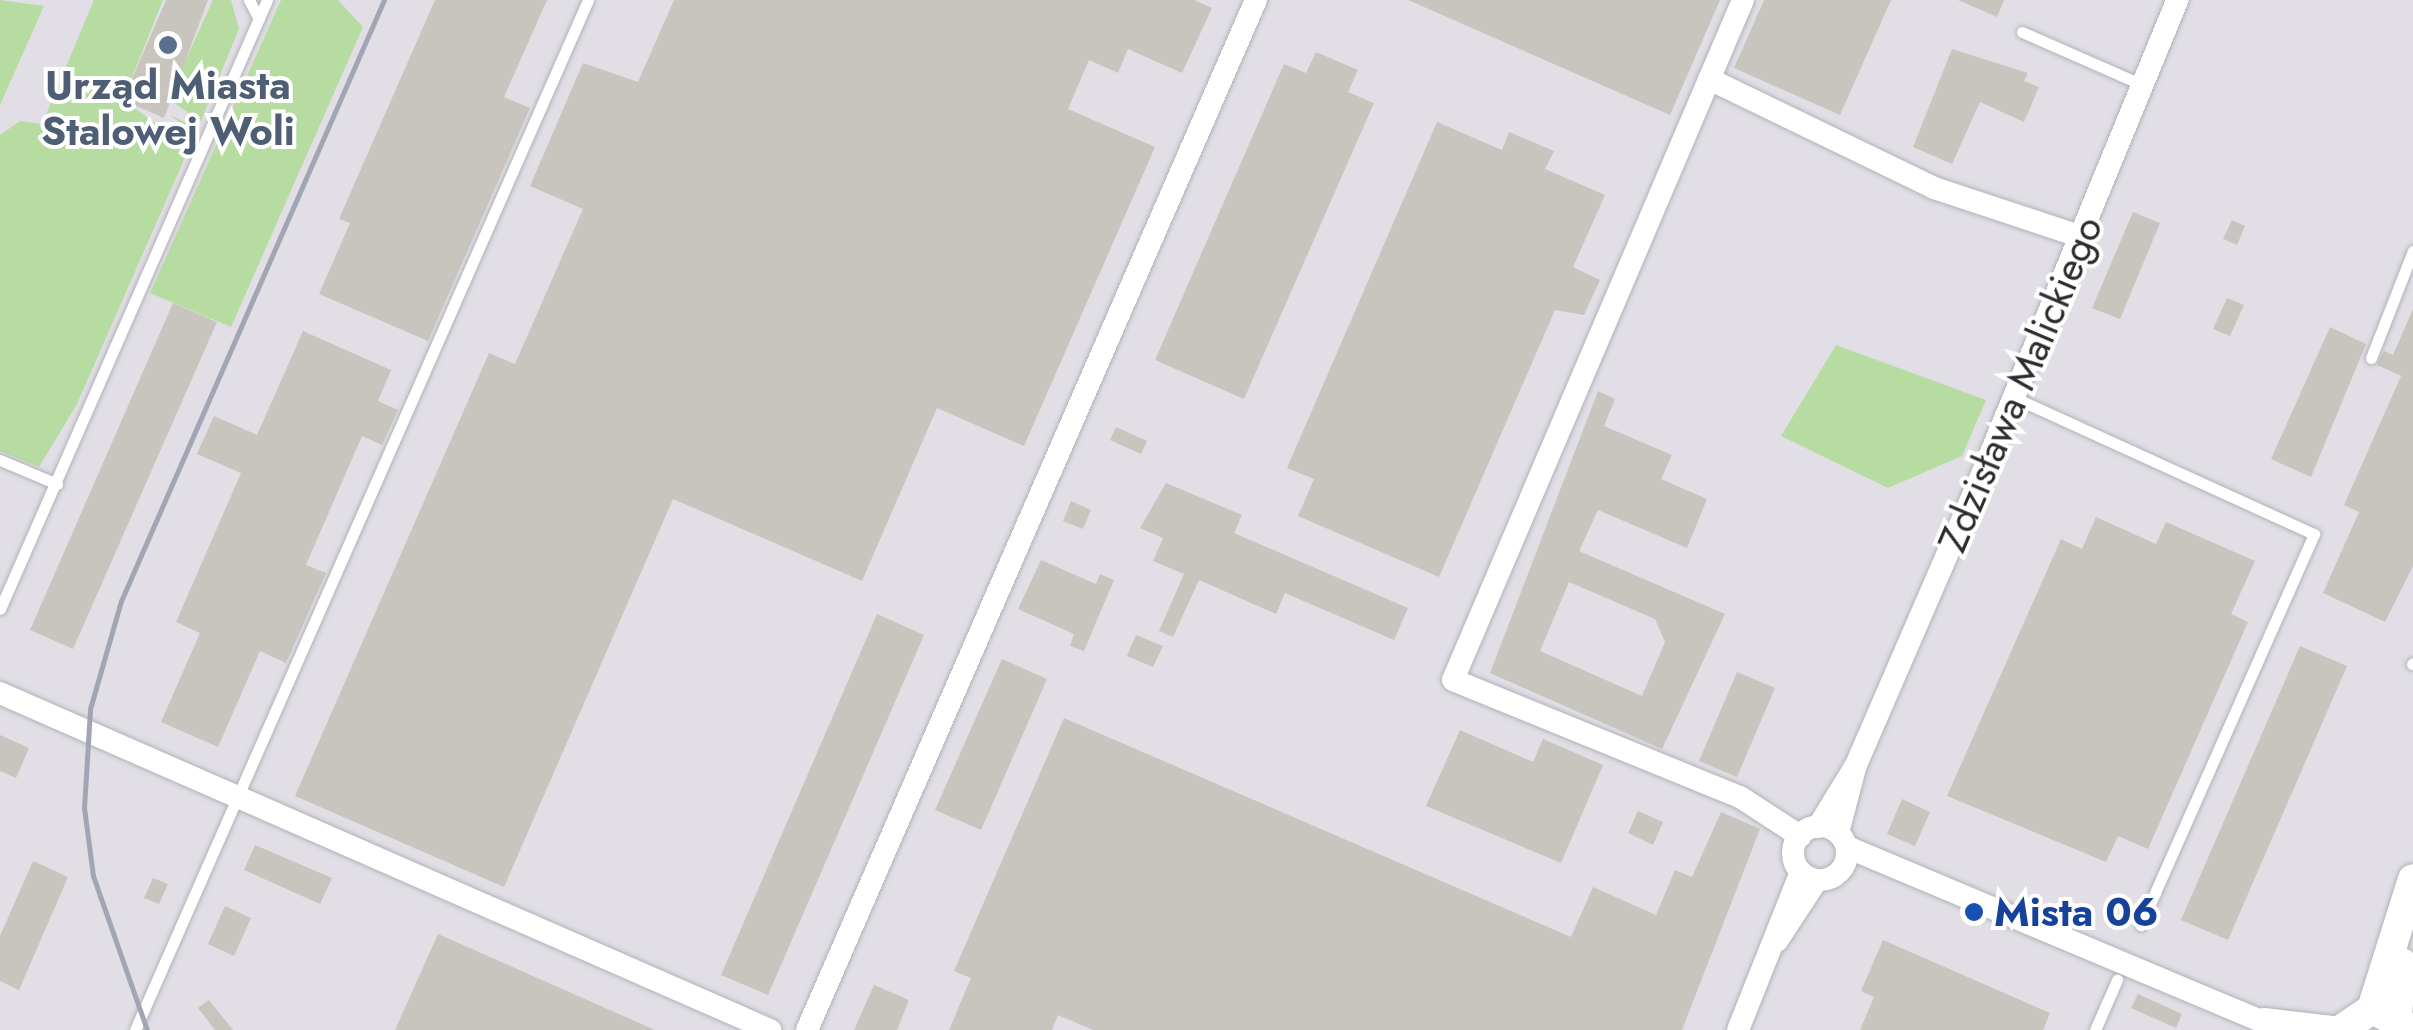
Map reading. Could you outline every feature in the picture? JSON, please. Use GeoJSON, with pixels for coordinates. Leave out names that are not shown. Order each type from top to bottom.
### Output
{"type":"FeatureCollection","features":[{"type":"Feature","properties":{"kind":"street"},"geometry":{"type":"LineString","coordinates":[[807,1030],[1256,0]]}},
{"type":"Feature","properties":{"kind":"street"},"geometry":{"type":"LineString","coordinates":[[1743,0],[1453,680],[1740,797],[1829,842],[1904,870],[2120,972],[2261,1019],[2282,1030]]}},
{"type":"Feature","properties":{"kind":"street","name":"Zdzisława Malickiego"},"geometry":{"type":"LineString","coordinates":[[1829,842],[1856,765],[2147,87],[2177,0]]}},
{"type":"Feature","properties":{"kind":"street"},"geometry":{"type":"LineString","coordinates":[[1709,79],[1934,188],[2082,237]]}},
{"type":"Feature","properties":{"kind":"street"},"geometry":{"type":"LineString","coordinates":[[0,693],[770,1030]]}},
{"type":"Feature","properties":{"kind":"street"},"geometry":{"type":"LineString","coordinates":[[1738,1030],[1775,944],[1829,842]]}},
{"type":"Feature","properties":{"kind":"street"},"geometry":{"type":"LineString","coordinates":[[1809,876],[1829,842]]}},
{"type":"Feature","properties":{"kind":"street"},"geometry":{"type":"LineString","coordinates":[[2261,1019],[2341,1029],[2394,1018],[2412,882]]}},
{"type":"Feature","properties":{"kind":"lane"},"geometry":{"type":"LineString","coordinates":[[249,0],[259,19]]}},
{"type":"Feature","properties":{"kind":"lane"},"geometry":{"type":"LineString","coordinates":[[0,610],[267,0]]}},
{"type":"Feature","properties":{"kind":"lane"},"geometry":{"type":"LineString","coordinates":[[136,1030],[241,799],[588,0]]}},
{"type":"Feature","properties":{"kind":"lane"},"geometry":{"type":"LineString","coordinates":[[2022,32],[2147,87]]}},
{"type":"Feature","properties":{"kind":"lane"},"geometry":{"type":"LineString","coordinates":[[2371,358],[2413,251]]}},
{"type":"Feature","properties":{"kind":"lane"},"geometry":{"type":"LineString","coordinates":[[2013,397],[2314,534],[2141,925]]}},
{"type":"Feature","properties":{"kind":"lane"},"geometry":{"type":"LineString","coordinates":[[0,460],[56,484]]}},
{"type":"Feature","properties":{"kind":"lane"},"geometry":{"type":"LineString","coordinates":[[2095,1030],[2120,972]]}},
{"type":"Feature","properties":{"kind":"shaded area"},"geometry":{"type":"Polygon","coordinates":[[[0,0],[2413,0],[2413,1030],[0,1030],[0,0]]]}},
{"type":"Feature","properties":{"kind":"green space"},"geometry":{"type":"Polygon","coordinates":[[[0,0],[44,6],[0,105],[0,0]]]}},
{"type":"Feature","properties":{"kind":"green space"},"geometry":{"type":"Polygon","coordinates":[[[94,0],[163,0],[123,100],[172,135],[179,122],[170,115],[198,128],[77,404],[39,467],[0,451],[0,135],[20,121],[42,124],[94,0]]]}},
{"type":"Feature","properties":{"kind":"green space"},"geometry":{"type":"Polygon","coordinates":[[[213,0],[231,0],[239,29],[201,121],[168,99],[213,0]]]}},
{"type":"Feature","properties":{"kind":"green space"},"geometry":{"type":"Polygon","coordinates":[[[281,0],[338,0],[363,27],[231,327],[150,293],[281,0]]]}},
{"type":"Feature","properties":{"kind":"green space"},"geometry":{"type":"Polygon","coordinates":[[[1836,345],[1986,400],[1962,456],[1888,488],[1781,436],[1836,345]]]}},
{"type":"Feature","properties":{"kind":"building","name":"Urząd Miasta Stalowej Woli"},"geometry":{"type":"Polygon","coordinates":[[[166,0],[208,0],[164,118],[123,100],[166,0]]]}},
{"type":"Feature","properties":{"kind":"building"},"geometry":{"type":"Polygon","coordinates":[[[435,0],[547,0],[504,97],[530,108],[428,341],[319,294],[350,223],[339,219],[435,0]]]}},
{"type":"Feature","properties":{"kind":"building"},"geometry":{"type":"Polygon","coordinates":[[[674,0],[1194,0],[1212,8],[1182,73],[1128,49],[1118,73],[1089,60],[1068,109],[1155,147],[1024,446],[937,408],[862,581],[673,499],[504,887],[295,796],[489,353],[515,364],[583,209],[530,186],[583,63],[638,82],[674,0]]]}},
{"type":"Feature","properties":{"kind":"building"},"geometry":{"type":"Polygon","coordinates":[[[1408,0],[1720,0],[1670,115],[1408,0]]]}},
{"type":"Feature","properties":{"kind":"building"},"geometry":{"type":"Polygon","coordinates":[[[1764,0],[1891,0],[1840,115],[1734,68],[1764,0]]]}},
{"type":"Feature","properties":{"kind":"building"},"geometry":{"type":"Polygon","coordinates":[[[1958,0],[2004,0],[1997,17],[1958,0]]]}},
{"type":"Feature","properties":{"kind":"building"},"geometry":{"type":"Polygon","coordinates":[[[1952,49],[2028,73],[2024,81],[2039,87],[2024,122],[1980,102],[1952,164],[1913,147],[1952,49]]]}},
{"type":"Feature","properties":{"kind":"building"},"geometry":{"type":"Polygon","coordinates":[[[1316,52],[1358,70],[1348,92],[1374,103],[1244,399],[1155,360],[1284,64],[1306,73],[1316,52]]]}},
{"type":"Feature","properties":{"kind":"building"},"geometry":{"type":"Polygon","coordinates":[[[1437,122],[1502,150],[1509,132],[1554,151],[1545,169],[1605,195],[1573,267],[1600,280],[1584,315],[1555,310],[1439,577],[1298,516],[1314,479],[1287,468],[1437,122]]]}},
{"type":"Feature","properties":{"kind":"building"},"geometry":{"type":"Polygon","coordinates":[[[2133,212],[2160,223],[2120,319],[2092,308],[2133,212]]]}},
{"type":"Feature","properties":{"kind":"building"},"geometry":{"type":"Polygon","coordinates":[[[2232,220],[2245,226],[2237,245],[2223,239],[2232,220]]]}},
{"type":"Feature","properties":{"kind":"building"},"geometry":{"type":"Polygon","coordinates":[[[2227,298],[2244,305],[2230,336],[2213,329],[2227,298]]]}},
{"type":"Feature","properties":{"kind":"building"},"geometry":{"type":"Polygon","coordinates":[[[173,303],[217,322],[73,649],[30,630],[173,303]]]}},
{"type":"Feature","properties":{"kind":"building"},"geometry":{"type":"Polygon","coordinates":[[[2413,309],[2413,566],[2385,622],[2323,593],[2359,512],[2344,505],[2401,376],[2377,365],[2384,351],[2393,355],[2413,309]]]}},
{"type":"Feature","properties":{"kind":"building"},"geometry":{"type":"Polygon","coordinates":[[[2330,327],[2366,344],[2311,477],[2271,459],[2330,327]]]}},
{"type":"Feature","properties":{"kind":"building"},"geometry":{"type":"Polygon","coordinates":[[[303,331],[391,370],[378,401],[398,410],[382,445],[362,436],[306,565],[326,573],[286,663],[260,651],[218,747],[161,722],[200,633],[176,622],[241,473],[197,454],[214,416],[257,435],[303,331]]]}},
{"type":"Feature","properties":{"kind":"building"},"geometry":{"type":"Polygon","coordinates":[[[1598,391],[1615,399],[1604,426],[1672,455],[1661,479],[1707,499],[1687,548],[1598,510],[1579,551],[1725,614],[1662,749],[1490,673],[1598,391]],[[1569,582],[1540,651],[1642,696],[1665,642],[1655,619],[1569,582]]]}},
{"type":"Feature","properties":{"kind":"building"},"geometry":{"type":"Polygon","coordinates":[[[1116,427],[1147,441],[1141,454],[1110,440],[1116,427]]]}},
{"type":"Feature","properties":{"kind":"building"},"geometry":{"type":"Polygon","coordinates":[[[1166,483],[1242,515],[1234,533],[1408,608],[1394,640],[1285,593],[1276,614],[1199,580],[1173,637],[1159,631],[1184,574],[1153,561],[1163,538],[1140,528],[1166,483]]]}},
{"type":"Feature","properties":{"kind":"building"},"geometry":{"type":"Polygon","coordinates":[[[1071,501],[1091,510],[1083,529],[1063,521],[1071,501]]]}},
{"type":"Feature","properties":{"kind":"building"},"geometry":{"type":"Polygon","coordinates":[[[2096,517],[2156,544],[2166,522],[2255,561],[2231,614],[2248,622],[2148,849],[2118,836],[2106,862],[1947,796],[2061,539],[2082,549],[2096,517]]]}},
{"type":"Feature","properties":{"kind":"building"},"geometry":{"type":"Polygon","coordinates":[[[1041,560],[1096,584],[1100,574],[1114,580],[1084,651],[1070,646],[1074,634],[1018,609],[1041,560]]]}},
{"type":"Feature","properties":{"kind":"building"},"geometry":{"type":"Polygon","coordinates":[[[877,614],[924,635],[768,995],[721,975],[877,614]]]}},
{"type":"Feature","properties":{"kind":"building"},"geometry":{"type":"Polygon","coordinates":[[[1136,635],[1163,646],[1153,667],[1127,656],[1136,635]]]}},
{"type":"Feature","properties":{"kind":"building"},"geometry":{"type":"Polygon","coordinates":[[[2300,646],[2347,666],[2228,940],[2181,920],[2300,646]]]}},
{"type":"Feature","properties":{"kind":"building"},"geometry":{"type":"Polygon","coordinates":[[[1002,659],[1047,679],[981,830],[935,810],[1002,659]]]}},
{"type":"Feature","properties":{"kind":"building"},"geometry":{"type":"Polygon","coordinates":[[[1737,672],[1775,688],[1737,777],[1699,761],[1737,672]]]}},
{"type":"Feature","properties":{"kind":"building"},"geometry":{"type":"Polygon","coordinates":[[[1064,718],[1571,937],[1593,887],[1656,915],[1675,870],[1692,877],[1721,812],[1760,829],[1682,1030],[1093,1030],[1058,1015],[1052,1030],[949,1030],[971,978],[954,971],[1064,718]]]}},
{"type":"Feature","properties":{"kind":"building"},"geometry":{"type":"Polygon","coordinates":[[[1460,730],[1533,762],[1543,739],[1603,765],[1561,863],[1426,806],[1460,730]]]}},
{"type":"Feature","properties":{"kind":"building"},"geometry":{"type":"Polygon","coordinates":[[[0,735],[29,748],[16,778],[0,771],[0,735]]]}},
{"type":"Feature","properties":{"kind":"building"},"geometry":{"type":"Polygon","coordinates":[[[1902,799],[1930,812],[1915,846],[1887,834],[1902,799]]]}},
{"type":"Feature","properties":{"kind":"building"},"geometry":{"type":"Polygon","coordinates":[[[1638,811],[1663,822],[1653,845],[1628,833],[1638,811]]]}},
{"type":"Feature","properties":{"kind":"building"},"geometry":{"type":"Polygon","coordinates":[[[255,845],[332,878],[320,904],[244,870],[255,845]]]}},
{"type":"Feature","properties":{"kind":"building"},"geometry":{"type":"Polygon","coordinates":[[[33,861],[68,877],[19,990],[0,981],[0,936],[33,861]]]}},
{"type":"Feature","properties":{"kind":"building"},"geometry":{"type":"Polygon","coordinates":[[[153,878],[168,884],[159,904],[144,898],[153,878]]]}},
{"type":"Feature","properties":{"kind":"building"},"geometry":{"type":"Polygon","coordinates":[[[225,906],[251,918],[234,956],[208,944],[225,906]]]}},
{"type":"Feature","properties":{"kind":"building"},"geometry":{"type":"Polygon","coordinates":[[[438,934],[655,1030],[395,1030],[438,934]]]}},
{"type":"Feature","properties":{"kind":"building"},"geometry":{"type":"Polygon","coordinates":[[[1883,940],[2050,1013],[2043,1030],[1860,1030],[1874,997],[1861,991],[1883,940]]]}},
{"type":"Feature","properties":{"kind":"building"},"geometry":{"type":"Polygon","coordinates":[[[874,985],[909,1000],[897,1030],[854,1030],[874,985]]]}},
{"type":"Feature","properties":{"kind":"building"},"geometry":{"type":"Polygon","coordinates":[[[2138,994],[2182,1014],[2176,1028],[2131,1008],[2138,994]]]}},
{"type":"Feature","properties":{"kind":"building"},"geometry":{"type":"Polygon","coordinates":[[[209,1000],[233,1030],[215,1030],[198,1008],[209,1000]]]}},
{"type":"Feature","properties":{"kind":"railway"},"geometry":{"type":"LineString","coordinates":[[147,1030],[93,876],[84,808],[90,709],[121,601],[384,0]]}},
{"type":"Feature","properties":{"kind":"place","name":"Urząd Miasta Stalowej Woli"},"geometry":{"type":"Point","coordinates":[168,45]}},
{"type":"Feature","properties":{"kind":"place","name":"Mista 06"},"geometry":{"type":"Point","coordinates":[1974,912]}}]}
